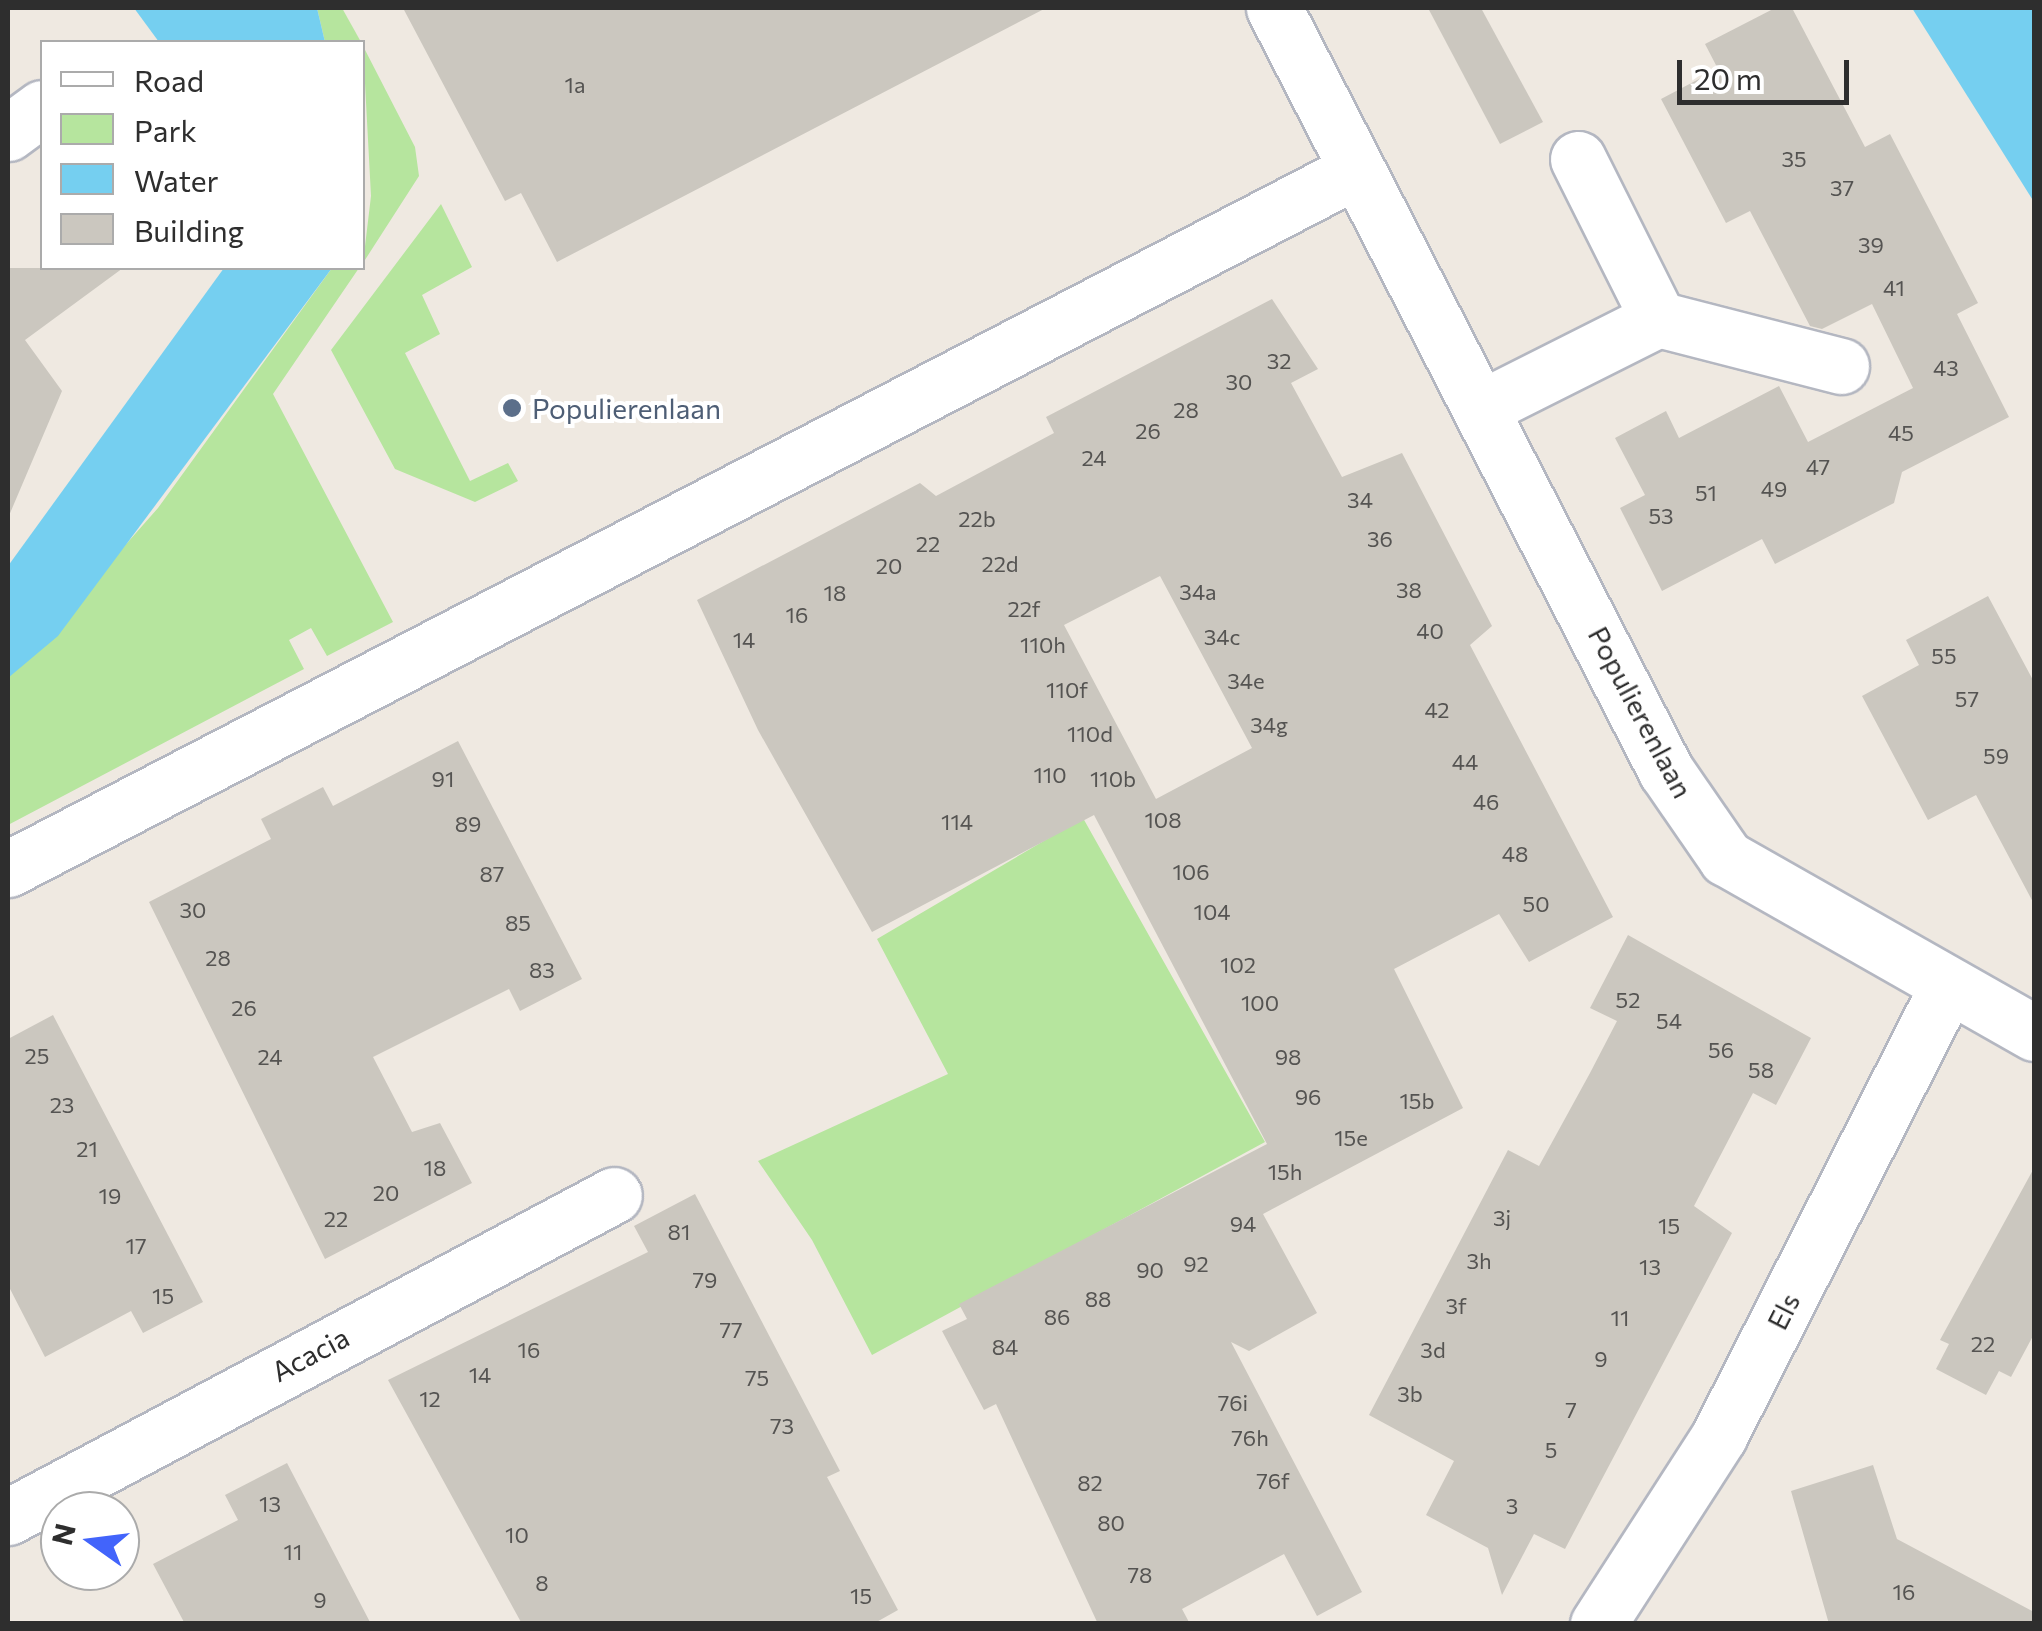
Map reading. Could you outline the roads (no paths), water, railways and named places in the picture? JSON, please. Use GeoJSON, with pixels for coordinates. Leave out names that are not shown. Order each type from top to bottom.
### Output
{"type":"FeatureCollection","features":[{"type":"Feature","properties":{"kind":"street","name":"Populierenlaan"},"geometry":{"type":"LineString","coordinates":[[1274,8],[1485,406],[1666,771],[1726,858],[1947,987],[2034,1032]]}},
{"type":"Feature","properties":{"kind":"street"},"geometry":{"type":"LineString","coordinates":[[8,134],[40,110]]}},
{"type":"Feature","properties":{"kind":"street"},"geometry":{"type":"LineString","coordinates":[[1578,159],[1658,319]]}},
{"type":"Feature","properties":{"kind":"street"},"geometry":{"type":"LineString","coordinates":[[8,869],[1357,170]]}},
{"type":"Feature","properties":{"kind":"street"},"geometry":{"type":"LineString","coordinates":[[1485,406],[1658,319],[1842,366]]}},
{"type":"Feature","properties":{"kind":"street","name":"Els"},"geometry":{"type":"LineString","coordinates":[[1598,1624],[1719,1436],[1947,987]]}},
{"type":"Feature","properties":{"kind":"street","name":"Acacia"},"geometry":{"type":"LineString","coordinates":[[8,1517],[614,1195]]}},
{"type":"Feature","properties":{"kind":"water"},"geometry":{"type":"Polygon","coordinates":[[[134,8],[317,8],[325,40],[158,40],[134,8]]]}},
{"type":"Feature","properties":{"kind":"water"},"geometry":{"type":"Polygon","coordinates":[[[1912,8],[2034,8],[2034,202],[1912,8]]]}},
{"type":"Feature","properties":{"kind":"water"},"geometry":{"type":"Polygon","coordinates":[[[223,270],[331,270],[58,636],[8,678],[8,566],[223,270]]]}},
{"type":"Feature","properties":{"kind":"place","name":"Populierenlaan"},"geometry":{"type":"Point","coordinates":[512,408]}}]}
